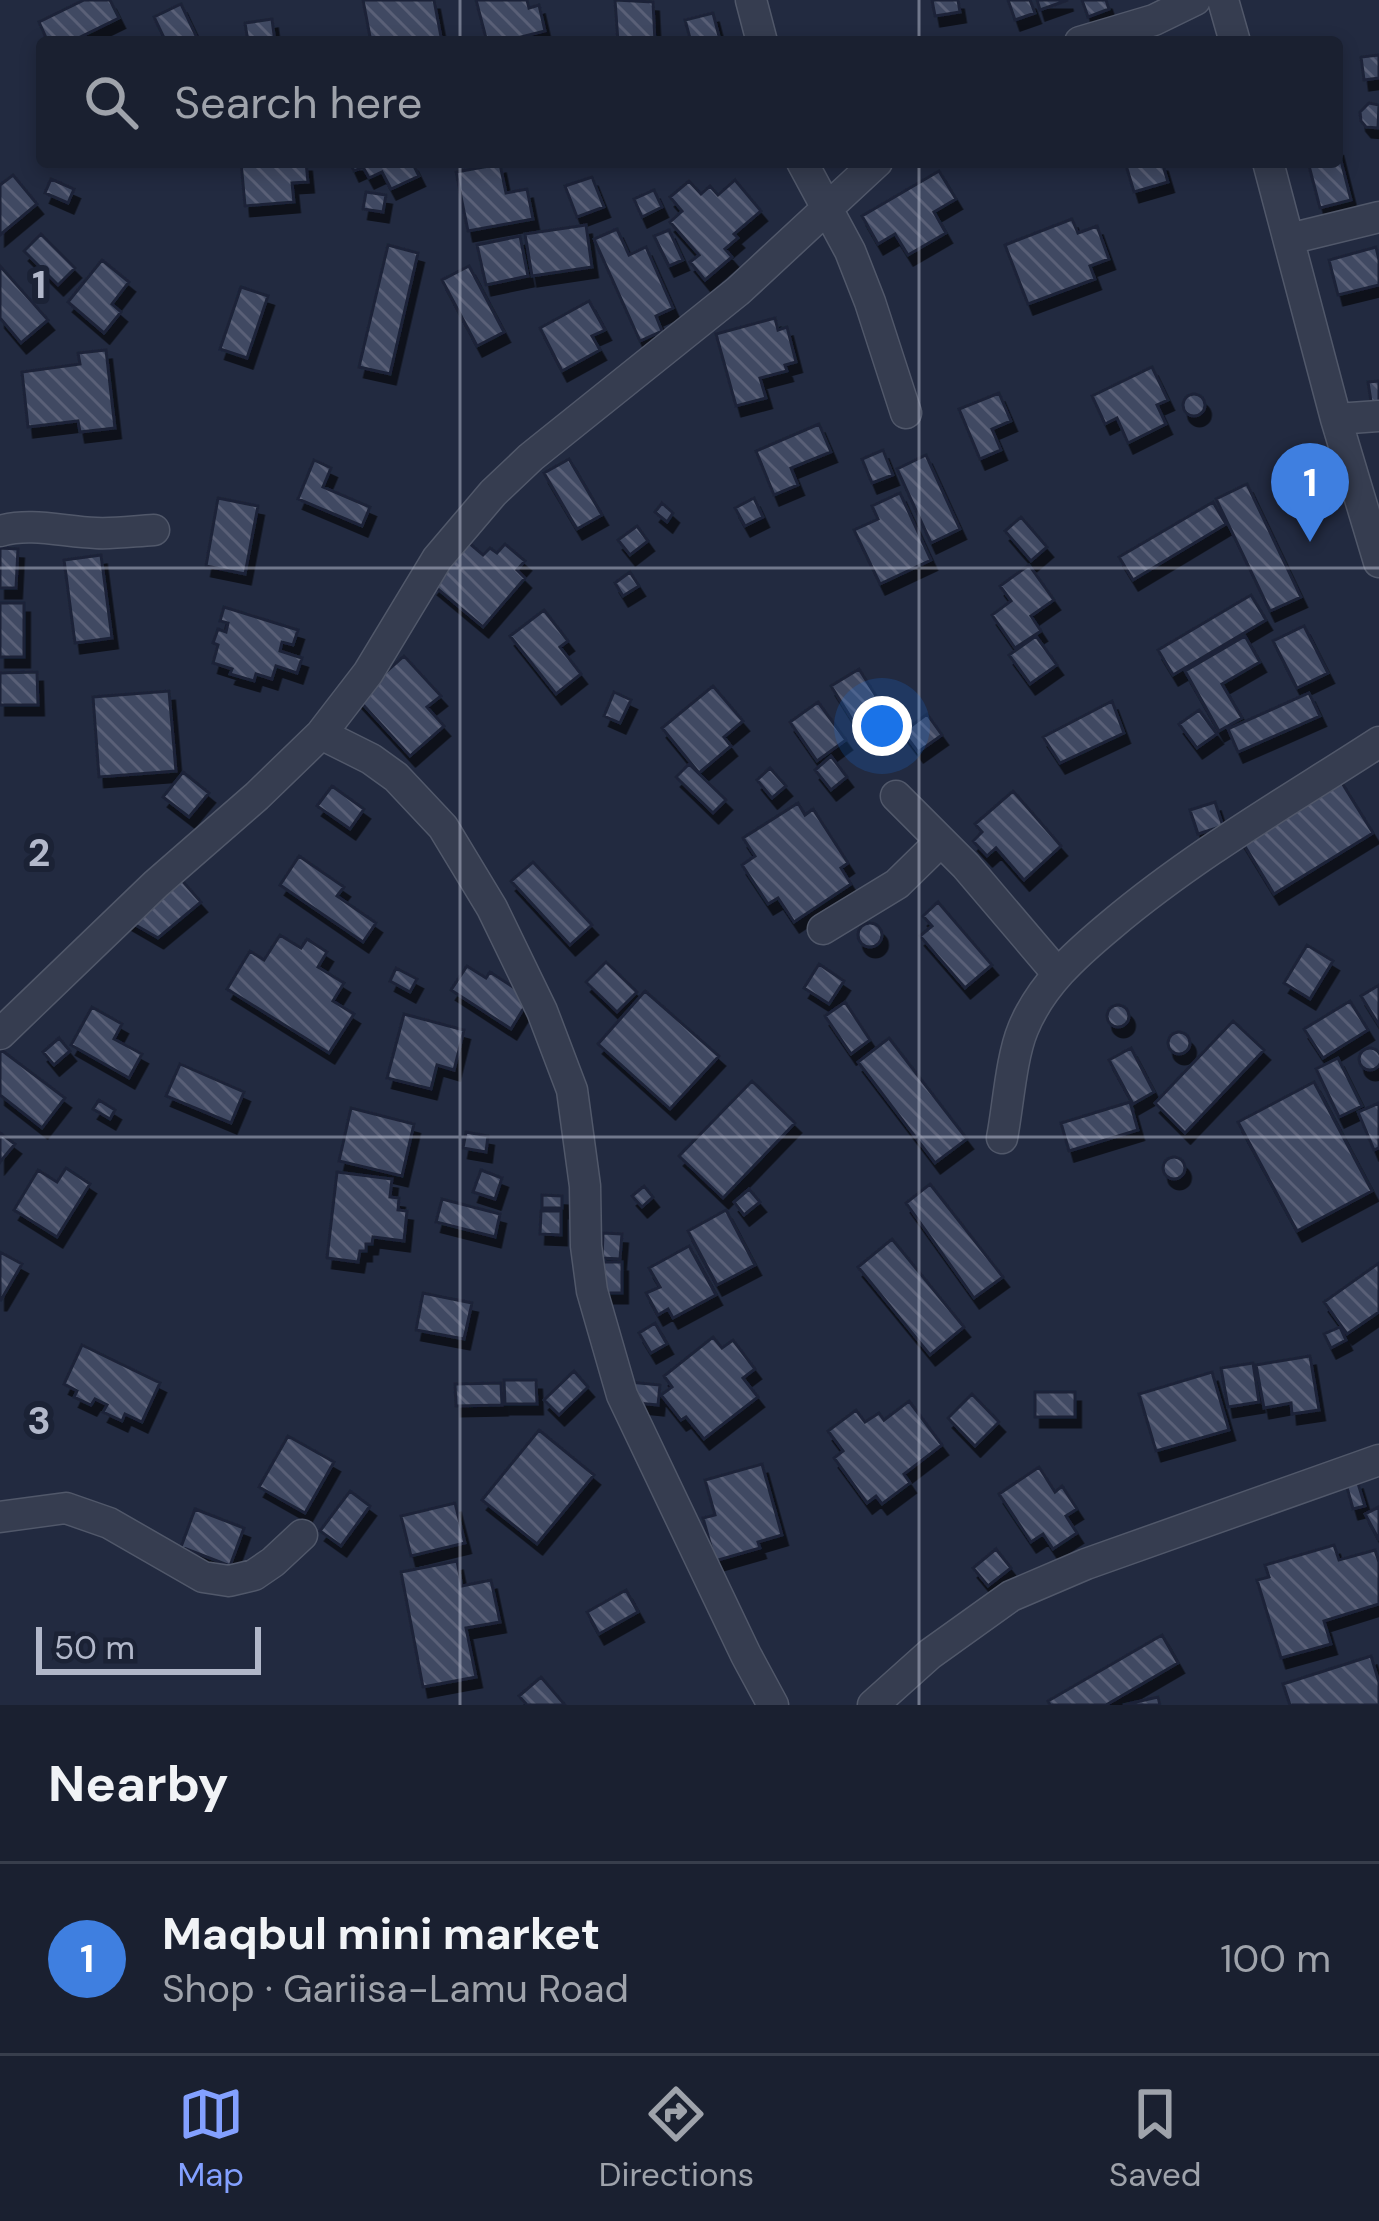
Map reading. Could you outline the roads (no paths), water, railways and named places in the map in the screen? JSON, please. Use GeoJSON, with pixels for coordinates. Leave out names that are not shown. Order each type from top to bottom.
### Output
{"type":"FeatureCollection","features":[{"type":"Feature","properties":{"kind":"street"},"geometry":{"type":"LineString","coordinates":[[752,0],[761,36]]}},
{"type":"Feature","properties":{"kind":"street"},"geometry":{"type":"LineString","coordinates":[[1100,36],[1154,20],[1195,0]]}},
{"type":"Feature","properties":{"kind":"street"},"geometry":{"type":"LineString","coordinates":[[1223,0],[1233,36]]}},
{"type":"Feature","properties":{"kind":"street"},"geometry":{"type":"LineString","coordinates":[[805,168],[850,251],[906,413]]}},
{"type":"Feature","properties":{"kind":"street"},"geometry":{"type":"LineString","coordinates":[[0,1034],[321,734],[368,673],[437,559],[493,493],[531,457],[738,291],[871,168]]}},
{"type":"Feature","properties":{"kind":"street"},"geometry":{"type":"LineString","coordinates":[[1270,168],[1379,562]]}},
{"type":"Feature","properties":{"kind":"street"},"geometry":{"type":"LineString","coordinates":[[1289,239],[1379,218]]}},
{"type":"Feature","properties":{"kind":"street"},"geometry":{"type":"LineString","coordinates":[[1336,419],[1379,416]]}},
{"type":"Feature","properties":{"kind":"street"},"geometry":{"type":"LineString","coordinates":[[0,531],[13,527],[101,534],[154,530]]}},
{"type":"Feature","properties":{"kind":"street"},"geometry":{"type":"LineString","coordinates":[[321,734],[396,776],[443,827],[491,908],[542,1012],[572,1090],[592,1292],[622,1395],[772,1705]]}},
{"type":"Feature","properties":{"kind":"street"},"geometry":{"type":"LineString","coordinates":[[1002,1138],[1021,1033],[1057,974],[1139,901],[1379,742]]}},
{"type":"Feature","properties":{"kind":"street"},"geometry":{"type":"LineString","coordinates":[[896,796],[966,866],[1057,974]]}},
{"type":"Feature","properties":{"kind":"street"},"geometry":{"type":"LineString","coordinates":[[823,928],[897,884],[941,842]]}},
{"type":"Feature","properties":{"kind":"street"},"geometry":{"type":"LineString","coordinates":[[873,1705],[930,1654],[1011,1596],[1086,1564],[1379,1460]]}},
{"type":"Feature","properties":{"kind":"street"},"geometry":{"type":"LineString","coordinates":[[0,1517],[66,1508],[109,1522],[203,1577],[229,1581],[254,1575],[302,1535]]}},
{"type":"Feature","properties":{"kind":"place","name":"Maqbul mini market"},"geometry":{"type":"Point","coordinates":[1310,542]}}]}
